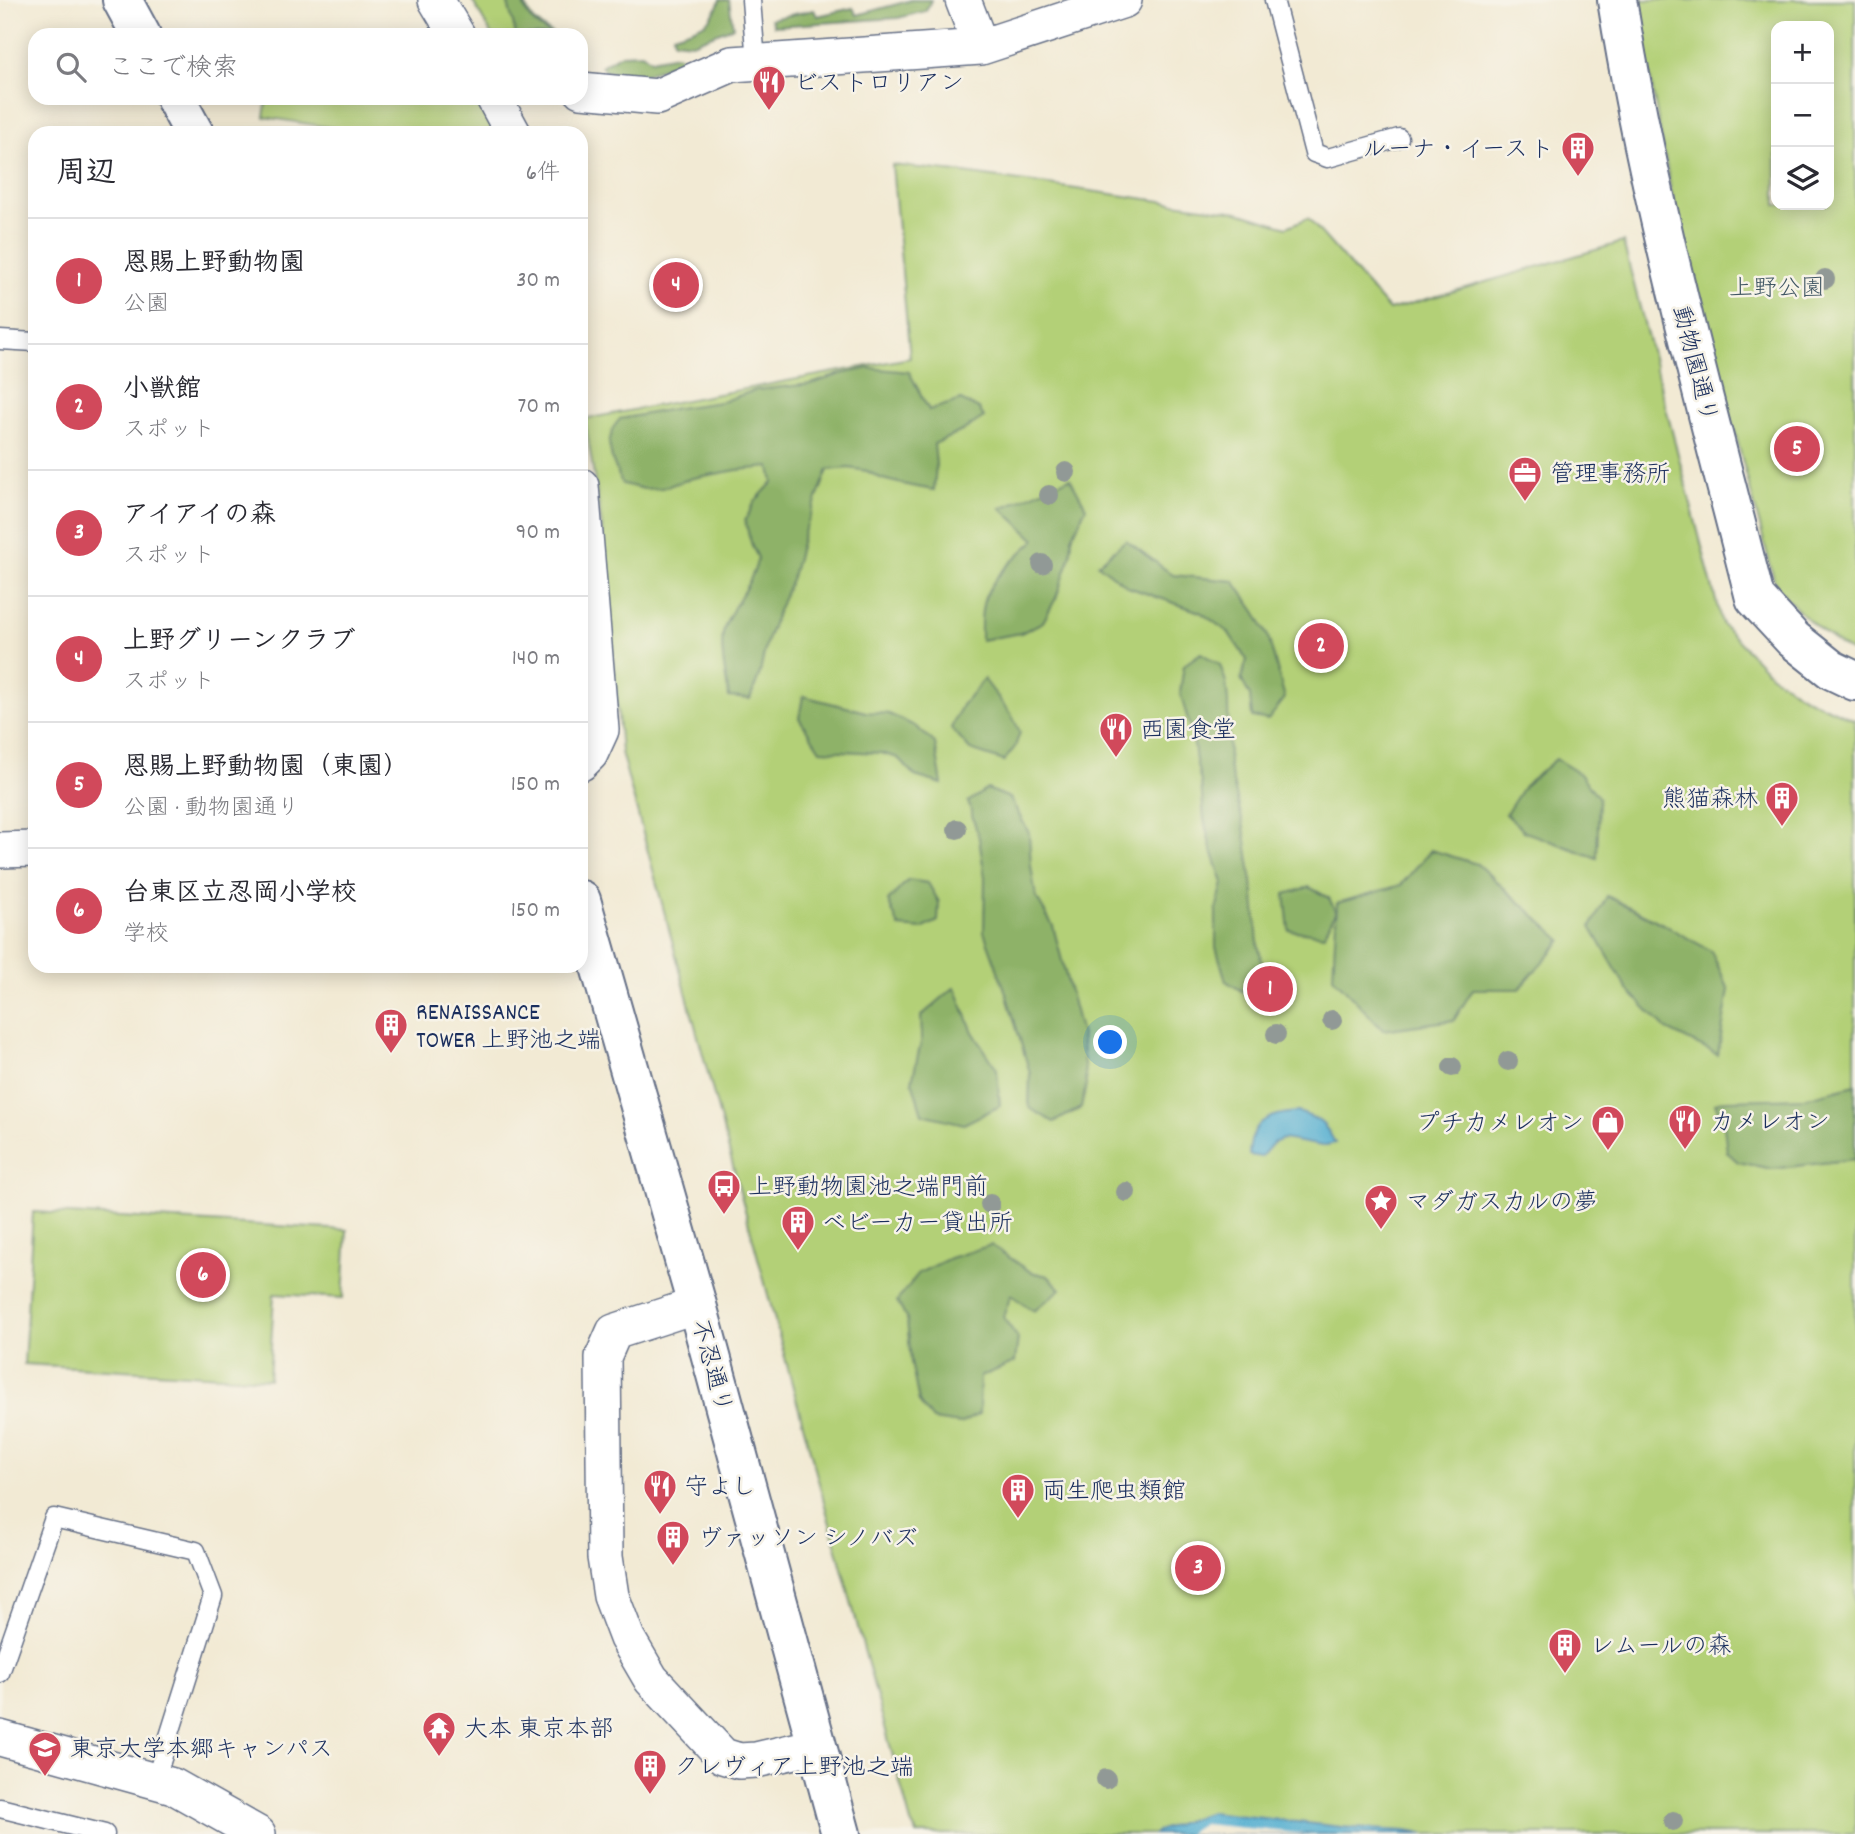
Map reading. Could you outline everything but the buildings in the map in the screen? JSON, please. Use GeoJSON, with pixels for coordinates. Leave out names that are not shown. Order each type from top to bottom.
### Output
{"type":"FeatureCollection","features":[{"type":"Feature","properties":{"kind":"main road"},"geometry":{"type":"LineString","coordinates":[[122,0],[137,28]]}},
{"type":"Feature","properties":{"kind":"main road","name":"動物園通り"},"geometry":{"type":"LineString","coordinates":[[1617,0],[1654,199],[1755,598],[1793,639],[1832,670],[1855,681]]}},
{"type":"Feature","properties":{"kind":"main road"},"geometry":{"type":"LineString","coordinates":[[179,105],[190,126]]}},
{"type":"Feature","properties":{"kind":"main road","name":"不忍通り"},"geometry":{"type":"LineString","coordinates":[[588,924],[697,1305],[841,1834]]}},
{"type":"Feature","properties":{"kind":"street"},"geometry":{"type":"LineString","coordinates":[[436,0],[453,28]]}},
{"type":"Feature","properties":{"kind":"street"},"geometry":{"type":"LineString","coordinates":[[963,0],[981,47]]}},
{"type":"Feature","properties":{"kind":"street"},"geometry":{"type":"LineString","coordinates":[[588,91],[657,97],[732,64],[981,47],[1124,0]]}},
{"type":"Feature","properties":{"kind":"street"},"geometry":{"type":"LineString","coordinates":[[498,105],[509,126]]}},
{"type":"Feature","properties":{"kind":"street"},"geometry":{"type":"LineString","coordinates":[[588,571],[601,730],[588,756]]}},
{"type":"Feature","properties":{"kind":"street"},"geometry":{"type":"LineString","coordinates":[[0,850],[28,849]]}},
{"type":"Feature","properties":{"kind":"street"},"geometry":{"type":"LineString","coordinates":[[697,1305],[614,1332],[603,1357],[605,1558],[611,1596],[627,1638],[651,1679],[723,1756],[739,1761],[756,1760],[816,1746]]}},
{"type":"Feature","properties":{"kind":"street"},"geometry":{"type":"LineString","coordinates":[[0,1738],[173,1786],[258,1834]]}},
{"type":"Feature","properties":{"kind":"lane"},"geometry":{"type":"LineString","coordinates":[[751,0],[755,62]]}},
{"type":"Feature","properties":{"kind":"lane"},"geometry":{"type":"LineString","coordinates":[[1274,0],[1314,153],[1328,158],[1399,138]]}},
{"type":"Feature","properties":{"kind":"lane"},"geometry":{"type":"LineString","coordinates":[[0,340],[28,342]]}},
{"type":"Feature","properties":{"kind":"lane"},"geometry":{"type":"LineString","coordinates":[[0,1673],[54,1518],[196,1551],[213,1596],[155,1781]]}},
{"type":"Feature","properties":{"kind":"lane"},"geometry":{"type":"LineString","coordinates":[[0,1808],[105,1834]]}},
{"type":"Feature","properties":{"kind":"green space"},"geometry":{"type":"Polygon","coordinates":[[[472,0],[524,0],[535,21],[544,28],[488,28],[472,0]]]}},
{"type":"Feature","properties":{"kind":"green space"},"geometry":{"type":"Polygon","coordinates":[[[507,0],[522,0],[526,12],[541,28],[514,28],[507,0]]]}},
{"type":"Feature","properties":{"kind":"green space"},"geometry":{"type":"Polygon","coordinates":[[[720,0],[729,0],[733,27],[692,43],[674,41],[673,35],[708,21],[720,0]]]}},
{"type":"Feature","properties":{"kind":"green space"},"geometry":{"type":"Polygon","coordinates":[[[912,0],[931,0],[926,11],[898,18],[774,26],[771,19],[814,10],[817,16],[853,8],[857,15],[912,0]]]}},
{"type":"Feature","properties":{"kind":"green space","name":"上野公園"},"geometry":{"type":"Polygon","coordinates":[[[1636,0],[1855,0],[1855,654],[1811,623],[1775,583],[1671,191],[1636,0]]]}},
{"type":"Feature","properties":{"kind":"green space"},"geometry":{"type":"Polygon","coordinates":[[[642,53],[651,60],[676,55],[686,59],[641,76],[605,71],[601,66],[621,54],[642,53]]]}},
{"type":"Feature","properties":{"kind":"green space"},"geometry":{"type":"Polygon","coordinates":[[[266,105],[481,105],[494,126],[321,126],[264,117],[266,105]]]}},
{"type":"Feature","properties":{"kind":"green space"},"geometry":{"type":"Polygon","coordinates":[[[892,165],[1238,212],[1287,227],[1308,218],[1389,310],[1623,242],[1722,624],[1771,675],[1808,699],[1855,720],[1855,1834],[917,1834],[911,1823],[621,752],[603,534],[588,438],[588,418],[910,358],[892,165]]]}},
{"type":"Feature","properties":{"kind":"green space"},"geometry":{"type":"Polygon","coordinates":[[[869,368],[909,372],[929,410],[961,400],[979,409],[984,417],[934,444],[934,490],[882,479],[867,471],[849,468],[828,470],[803,535],[792,577],[766,644],[760,673],[750,699],[729,697],[723,661],[723,633],[752,577],[758,558],[745,521],[755,501],[773,482],[770,467],[693,478],[662,488],[644,489],[622,484],[609,443],[613,428],[620,419],[720,402],[756,390],[811,384],[869,368]]]}},
{"type":"Feature","properties":{"kind":"green space"},"geometry":{"type":"Polygon","coordinates":[[[1070,478],[1086,507],[1072,538],[1071,555],[1056,598],[1043,622],[1021,633],[981,640],[983,606],[990,587],[1008,565],[1035,540],[1001,508],[1070,478]]]}},
{"type":"Feature","properties":{"kind":"green space"},"geometry":{"type":"Polygon","coordinates":[[[1126,540],[1173,575],[1234,581],[1268,636],[1285,698],[1268,720],[1252,717],[1250,696],[1241,679],[1247,660],[1228,632],[1200,612],[1128,587],[1098,564],[1126,540]]]}},
{"type":"Feature","properties":{"kind":"green space"},"geometry":{"type":"Polygon","coordinates":[[[1201,653],[1220,665],[1226,682],[1229,766],[1244,827],[1263,967],[1248,995],[1226,981],[1216,947],[1216,910],[1223,883],[1204,819],[1193,737],[1180,693],[1184,665],[1201,653]]]}},
{"type":"Feature","properties":{"kind":"green space"},"geometry":{"type":"Polygon","coordinates":[[[984,679],[1012,716],[1020,732],[1015,747],[1004,761],[970,750],[951,728],[962,705],[984,679]]]}},
{"type":"Feature","properties":{"kind":"green space"},"geometry":{"type":"Polygon","coordinates":[[[803,696],[866,712],[889,714],[915,726],[935,743],[942,784],[915,776],[898,758],[881,753],[820,750],[799,718],[803,696]]]}},
{"type":"Feature","properties":{"kind":"green space"},"geometry":{"type":"Polygon","coordinates":[[[1556,759],[1580,774],[1599,798],[1597,858],[1525,832],[1506,814],[1524,786],[1556,759]]]}},
{"type":"Feature","properties":{"kind":"green space"},"geometry":{"type":"Polygon","coordinates":[[[987,789],[1010,798],[1029,833],[1036,897],[1053,926],[1081,1034],[1086,1085],[1081,1108],[1054,1122],[1029,1108],[1030,1073],[984,932],[985,878],[979,838],[968,802],[987,789]]]}},
{"type":"Feature","properties":{"kind":"green space"},"geometry":{"type":"Polygon","coordinates":[[[1431,850],[1477,864],[1562,940],[1519,989],[1473,989],[1454,1020],[1383,1030],[1333,977],[1337,903],[1401,885],[1431,850]]]}},
{"type":"Feature","properties":{"kind":"green space"},"geometry":{"type":"Polygon","coordinates":[[[908,880],[928,883],[939,902],[938,921],[922,929],[899,927],[888,901],[908,880]]]}},
{"type":"Feature","properties":{"kind":"green space"},"geometry":{"type":"Polygon","coordinates":[[[1309,887],[1329,898],[1336,912],[1324,935],[1289,930],[1285,894],[1309,887]]]}},
{"type":"Feature","properties":{"kind":"green space"},"geometry":{"type":"Polygon","coordinates":[[[1607,896],[1711,951],[1729,990],[1718,1055],[1667,1030],[1627,989],[1591,927],[1607,896]]]}},
{"type":"Feature","properties":{"kind":"green space"},"geometry":{"type":"Polygon","coordinates":[[[955,987],[973,1032],[997,1069],[1000,1106],[964,1124],[922,1114],[912,1081],[922,1038],[921,1016],[955,987]]]}},
{"type":"Feature","properties":{"kind":"green space"},"geometry":{"type":"Polygon","coordinates":[[[1855,1085],[1855,1159],[1772,1169],[1738,1162],[1727,1152],[1724,1126],[1715,1103],[1726,1100],[1805,1098],[1855,1085]]]}},
{"type":"Feature","properties":{"kind":"green space"},"geometry":{"type":"Polygon","coordinates":[[[33,1212],[347,1230],[343,1298],[274,1294],[269,1379],[24,1364],[33,1212]]]}},
{"type":"Feature","properties":{"kind":"green space"},"geometry":{"type":"Polygon","coordinates":[[[991,1245],[1031,1272],[1048,1276],[1061,1289],[1034,1311],[1011,1295],[1003,1317],[1018,1338],[1015,1362],[980,1377],[979,1414],[960,1424],[933,1420],[919,1402],[911,1362],[907,1320],[897,1301],[919,1273],[950,1258],[991,1245]]]}},
{"type":"Feature","properties":{"kind":"water"},"geometry":{"type":"Polygon","coordinates":[[[1298,1112],[1321,1123],[1335,1143],[1322,1146],[1283,1139],[1273,1143],[1261,1157],[1249,1155],[1250,1143],[1257,1127],[1269,1118],[1298,1112]]]}},
{"type":"Feature","properties":{"kind":"water"},"geometry":{"type":"Polygon","coordinates":[[[1210,1812],[1351,1828],[1425,1834],[1154,1834],[1210,1812]]]}},
{"type":"Feature","properties":{"kind":"pier"},"geometry":{"type":"Polygon","coordinates":[[[1203,1824],[1306,1834],[1187,1834],[1203,1824]]]}},
{"type":"Feature","properties":{"kind":"place","name":"ビストロリアン"},"geometry":{"type":"Point","coordinates":[769,112]}},
{"type":"Feature","properties":{"kind":"place","name":"ルーナ・イースト"},"geometry":{"type":"Point","coordinates":[1578,178]}},
{"type":"Feature","properties":{"kind":"place","name":"上野グリーンクラブ"},"geometry":{"type":"Point","coordinates":[676,285]}},
{"type":"Feature","properties":{"kind":"place","name":"恩賜上野動物園（東園）"},"geometry":{"type":"Point","coordinates":[1797,449]}},
{"type":"Feature","properties":{"kind":"place","name":"管理事務所"},"geometry":{"type":"Point","coordinates":[1525,503]}},
{"type":"Feature","properties":{"kind":"place","name":"小獣館"},"geometry":{"type":"Point","coordinates":[1321,646]}},
{"type":"Feature","properties":{"kind":"place","name":"西園食堂"},"geometry":{"type":"Point","coordinates":[1116,759]}},
{"type":"Feature","properties":{"kind":"place","name":"熊猫森林"},"geometry":{"type":"Point","coordinates":[1782,828]}},
{"type":"Feature","properties":{"kind":"place","name":"恩賜上野動物園"},"geometry":{"type":"Point","coordinates":[1270,989]}},
{"type":"Feature","properties":{"kind":"place","name":"RENAISSANCE TOWER 上野池之端"},"geometry":{"type":"Point","coordinates":[391,1055]}},
{"type":"Feature","properties":{"kind":"place","name":"カメレオン"},"geometry":{"type":"Point","coordinates":[1685,1151]}},
{"type":"Feature","properties":{"kind":"place","name":"プチカメレオン"},"geometry":{"type":"Point","coordinates":[1608,1152]}},
{"type":"Feature","properties":{"kind":"place","name":"上野動物園池之端門前"},"geometry":{"type":"Point","coordinates":[724,1216]}},
{"type":"Feature","properties":{"kind":"place","name":"マダガスカルの夢"},"geometry":{"type":"Point","coordinates":[1381,1231]}},
{"type":"Feature","properties":{"kind":"place","name":"ベビーカー貸出所"},"geometry":{"type":"Point","coordinates":[798,1252]}},
{"type":"Feature","properties":{"kind":"place","name":"台東区立忍岡小学校"},"geometry":{"type":"Point","coordinates":[203,1275]}},
{"type":"Feature","properties":{"kind":"place","name":"守よし"},"geometry":{"type":"Point","coordinates":[660,1516]}},
{"type":"Feature","properties":{"kind":"place","name":"両生爬虫類館"},"geometry":{"type":"Point","coordinates":[1018,1520]}},
{"type":"Feature","properties":{"kind":"place","name":"ヴァッソン シノバズ"},"geometry":{"type":"Point","coordinates":[673,1567]}},
{"type":"Feature","properties":{"kind":"place","name":"アイアイの森"},"geometry":{"type":"Point","coordinates":[1198,1568]}},
{"type":"Feature","properties":{"kind":"place","name":"レムールの森"},"geometry":{"type":"Point","coordinates":[1565,1675]}},
{"type":"Feature","properties":{"kind":"place","name":"大本 東京本部"},"geometry":{"type":"Point","coordinates":[439,1758]}},
{"type":"Feature","properties":{"kind":"place","name":"東京大学本郷キャンパス"},"geometry":{"type":"Point","coordinates":[45,1778]}},
{"type":"Feature","properties":{"kind":"place","name":"クレヴィア上野池之端"},"geometry":{"type":"Point","coordinates":[650,1796]}}]}
